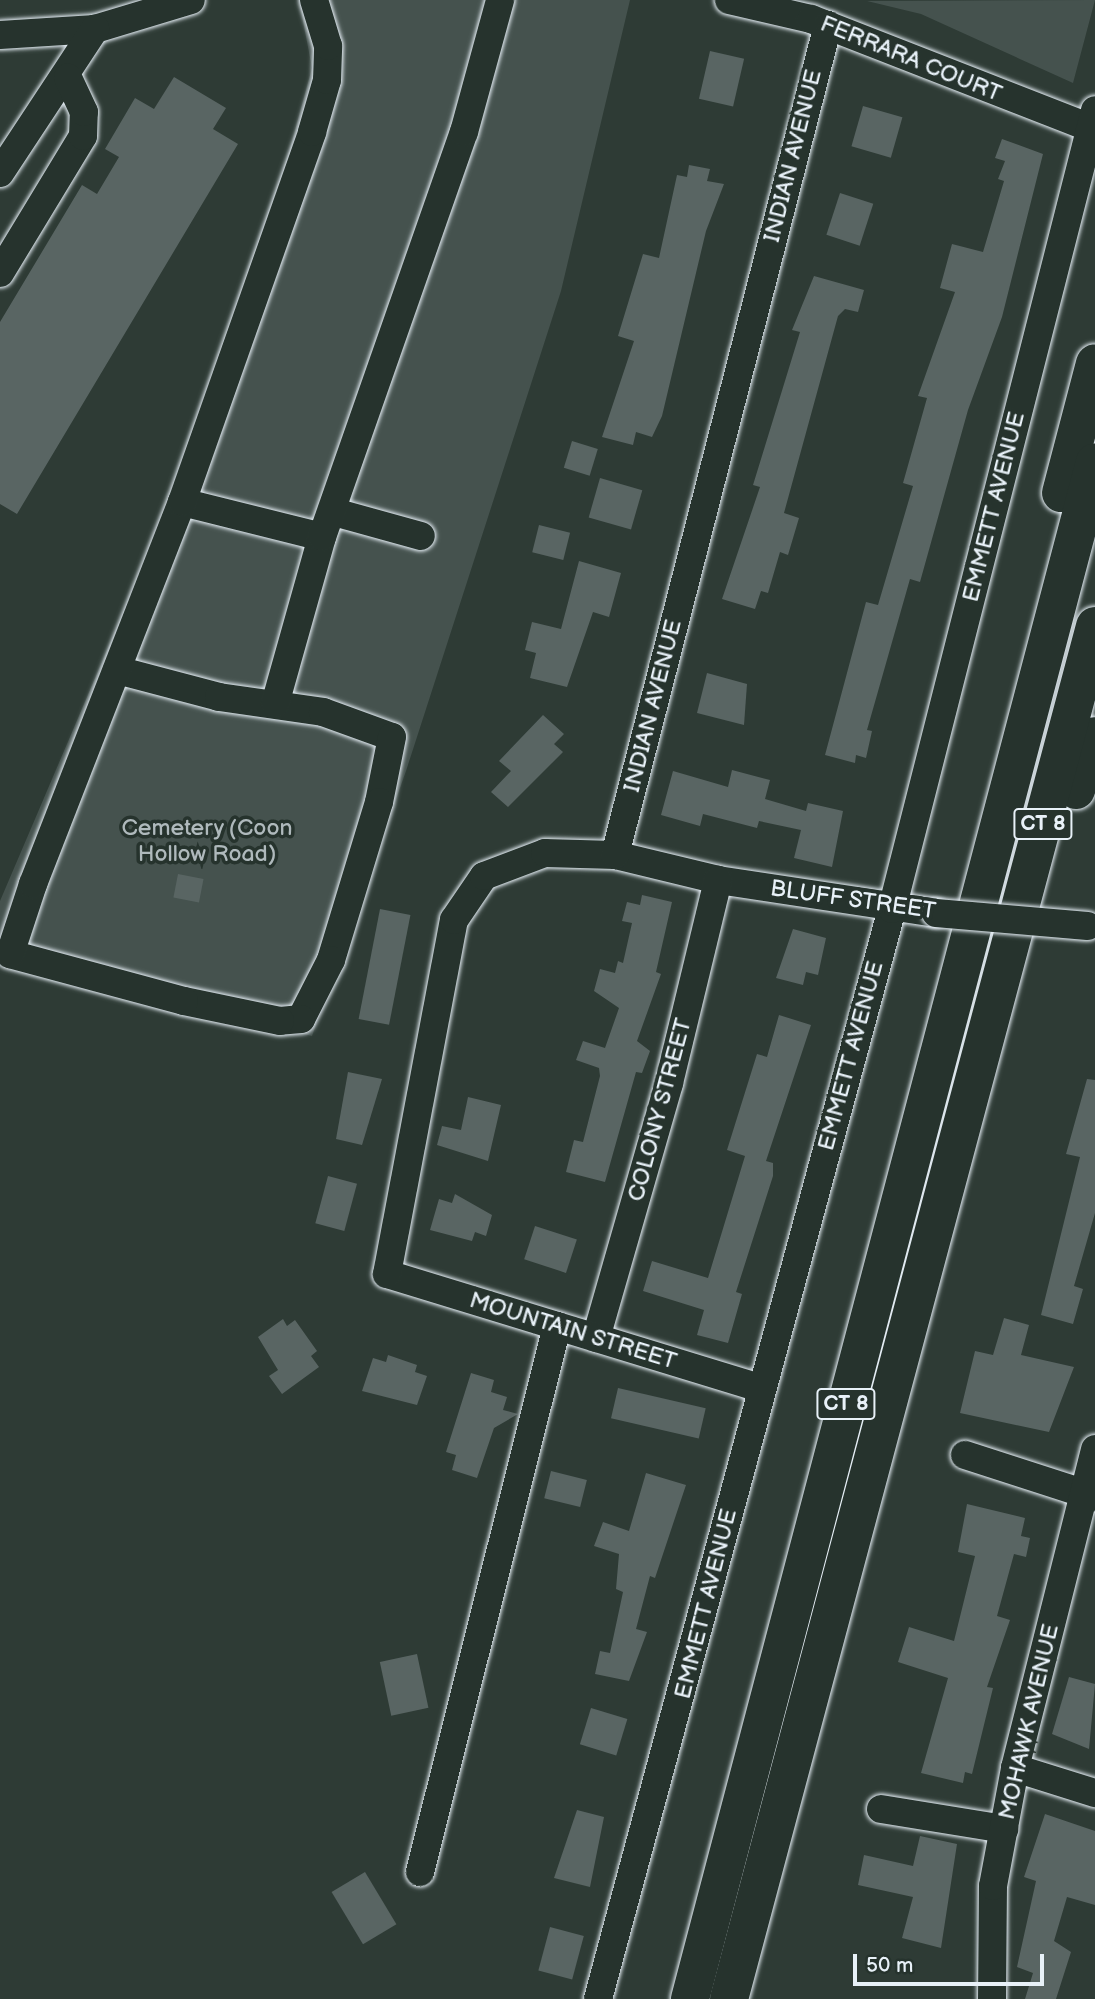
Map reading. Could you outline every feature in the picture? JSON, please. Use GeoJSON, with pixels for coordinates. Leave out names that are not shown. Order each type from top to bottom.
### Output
{"type":"FeatureCollection","features":[{"type":"Feature","properties":{"kind":"highway"},"geometry":{"type":"LineString","coordinates":[[1005,810],[1037,585],[1095,363]]}},
{"type":"Feature","properties":{"kind":"highway","name":"CT 8"},"geometry":{"type":"LineString","coordinates":[[690,1999],[1095,461]]}},
{"type":"Feature","properties":{"kind":"highway","name":"CT 8"},"geometry":{"type":"LineString","coordinates":[[729,1999],[1095,626]]}},
{"type":"Feature","properties":{"kind":"highway"},"geometry":{"type":"LineString","coordinates":[[990,1022],[1095,736]]}},
{"type":"Feature","properties":{"kind":"street"},"geometry":{"type":"LineString","coordinates":[[0,35],[95,29],[191,0]]}},
{"type":"Feature","properties":{"kind":"street"},"geometry":{"type":"LineString","coordinates":[[117,670],[219,697],[335,715],[391,737],[379,802],[331,960],[313,1005],[301,1019],[280,1021],[10,954],[117,670],[182,502],[327,80],[328,46],[314,0]]}},
{"type":"Feature","properties":{"kind":"street"},"geometry":{"type":"LineString","coordinates":[[275,704],[322,537],[334,512],[464,132],[500,0]]}},
{"type":"Feature","properties":{"kind":"street","name":"FERRARA COURT"},"geometry":{"type":"LineString","coordinates":[[729,0],[828,25],[1093,119]]}},
{"type":"Feature","properties":{"kind":"street","name":"INDIAN AVENUE"},"geometry":{"type":"LineString","coordinates":[[615,855],[828,25]]}},
{"type":"Feature","properties":{"kind":"street"},"geometry":{"type":"LineString","coordinates":[[0,173],[68,78],[95,29]]}},
{"type":"Feature","properties":{"kind":"street"},"geometry":{"type":"LineString","coordinates":[[0,273],[83,136],[83,112],[68,78]]}},
{"type":"Feature","properties":{"kind":"street","name":"EMMETT AVENUE"},"geometry":{"type":"LineString","coordinates":[[598,1999],[704,1618],[760,1388],[892,909],[1093,119]]}},
{"type":"Feature","properties":{"kind":"street"},"geometry":{"type":"LineString","coordinates":[[182,502],[322,537]]}},
{"type":"Feature","properties":{"kind":"street"},"geometry":{"type":"LineString","coordinates":[[334,512],[421,536]]}},
{"type":"Feature","properties":{"kind":"street","name":"MOUNTAIN STREET"},"geometry":{"type":"LineString","coordinates":[[615,855],[545,853],[484,876],[454,920],[387,1274],[760,1388]]}},
{"type":"Feature","properties":{"kind":"street","name":"BLUFF STREET"},"geometry":{"type":"LineString","coordinates":[[615,855],[718,880],[892,909],[1091,927]]}},
{"type":"Feature","properties":{"kind":"street","name":"COLONY STREET"},"geometry":{"type":"LineString","coordinates":[[596,1338],[669,1083],[718,880]]}},
{"type":"Feature","properties":{"kind":"street"},"geometry":{"type":"LineString","coordinates":[[419,1872],[557,1326]]}},
{"type":"Feature","properties":{"kind":"street","name":"MOHAWK AVENUE"},"geometry":{"type":"LineString","coordinates":[[992,1999],[993,1886],[1015,1768],[1090,1495],[1095,1449]]}},
{"type":"Feature","properties":{"kind":"street"},"geometry":{"type":"LineString","coordinates":[[965,1455],[1090,1495]]}},
{"type":"Feature","properties":{"kind":"street"},"geometry":{"type":"LineString","coordinates":[[1015,1768],[1095,1793]]}},
{"type":"Feature","properties":{"kind":"street"},"geometry":{"type":"LineString","coordinates":[[881,1809],[1004,1829]]}},
{"type":"Feature","properties":{"kind":"green space","name":"Cemetery (Coon Hollow Road)"},"geometry":{"type":"Polygon","coordinates":[[[299,0],[630,0],[561,291],[406,771],[312,1036],[0,961],[0,901],[157,533],[289,152],[312,68],[299,0]]]}},
{"type":"Feature","properties":{"kind":"green space"},"geometry":{"type":"Polygon","coordinates":[[[1095,0],[1073,83],[921,14],[867,1],[1095,0]]]}},
{"type":"Feature","properties":{"kind":"building"},"geometry":{"type":"Polygon","coordinates":[[[710,51],[744,59],[733,107],[699,99],[710,51]]]}},
{"type":"Feature","properties":{"kind":"building"},"geometry":{"type":"Polygon","coordinates":[[[174,77],[226,108],[213,129],[238,144],[17,514],[0,504],[0,322],[82,185],[97,194],[119,157],[105,149],[135,98],[154,109],[174,77]]]}},
{"type":"Feature","properties":{"kind":"building"},"geometry":{"type":"Polygon","coordinates":[[[863,106],[902,117],[891,158],[851,146],[863,106]]]}},
{"type":"Feature","properties":{"kind":"building"},"geometry":{"type":"Polygon","coordinates":[[[1002,139],[1043,154],[1002,317],[968,410],[920,582],[910,579],[867,730],[872,731],[866,758],[856,755],[855,763],[825,755],[866,602],[878,605],[913,486],[903,483],[927,398],[918,396],[955,292],[940,288],[952,244],[983,252],[1004,181],[998,179],[1005,161],[995,158],[1002,139]]]}},
{"type":"Feature","properties":{"kind":"building"},"geometry":{"type":"Polygon","coordinates":[[[689,165],[710,169],[707,181],[724,184],[706,231],[662,416],[652,437],[636,432],[633,445],[602,437],[634,341],[618,336],[643,254],[659,258],[677,175],[687,177],[689,165]]]}},
{"type":"Feature","properties":{"kind":"building"},"geometry":{"type":"Polygon","coordinates":[[[840,193],[873,204],[860,246],[826,235],[840,193]]]}},
{"type":"Feature","properties":{"kind":"building"},"geometry":{"type":"Polygon","coordinates":[[[814,276],[864,290],[858,312],[845,309],[838,316],[784,513],[799,518],[788,555],[780,552],[768,593],[761,591],[755,609],[722,599],[760,487],[753,485],[800,332],[792,330],[814,276]]]}},
{"type":"Feature","properties":{"kind":"building"},"geometry":{"type":"Polygon","coordinates":[[[572,441],[598,449],[590,476],[564,468],[572,441]]]}},
{"type":"Feature","properties":{"kind":"building"},"geometry":{"type":"Polygon","coordinates":[[[600,478],[642,490],[631,530],[589,517],[600,478]]]}},
{"type":"Feature","properties":{"kind":"building"},"geometry":{"type":"Polygon","coordinates":[[[539,525],[570,533],[563,560],[532,552],[539,525]]]}},
{"type":"Feature","properties":{"kind":"building"},"geometry":{"type":"Polygon","coordinates":[[[579,561],[621,573],[609,617],[593,612],[567,687],[530,678],[536,653],[525,650],[532,622],[561,629],[579,561]]]}},
{"type":"Feature","properties":{"kind":"building"},"geometry":{"type":"Polygon","coordinates":[[[707,673],[747,684],[744,725],[697,713],[707,673]]]}},
{"type":"Feature","properties":{"kind":"building"},"geometry":{"type":"Polygon","coordinates":[[[543,715],[564,734],[554,744],[563,752],[508,807],[491,792],[511,771],[499,761],[543,715]]]}},
{"type":"Feature","properties":{"kind":"building"},"geometry":{"type":"Polygon","coordinates":[[[732,770],[770,780],[765,799],[806,811],[808,803],[843,811],[832,867],[794,858],[801,830],[759,821],[757,828],[703,814],[700,826],[661,815],[673,771],[728,787],[732,770]]]}},
{"type":"Feature","properties":{"kind":"building"},"geometry":{"type":"Polygon","coordinates":[[[178,874],[204,879],[199,903],[173,898],[178,874]]]}},
{"type":"Feature","properties":{"kind":"building"},"geometry":{"type":"Polygon","coordinates":[[[642,895],[672,902],[656,972],[661,974],[637,1041],[650,1051],[642,1073],[636,1072],[605,1182],[566,1172],[574,1140],[583,1142],[600,1076],[599,1068],[576,1060],[583,1041],[605,1048],[619,1008],[594,991],[600,969],[615,973],[618,961],[623,963],[632,923],[622,921],[627,902],[640,905],[642,895]]]}},
{"type":"Feature","properties":{"kind":"building"},"geometry":{"type":"Polygon","coordinates":[[[380,909],[410,915],[389,1025],[359,1019],[380,909]]]}},
{"type":"Feature","properties":{"kind":"building"},"geometry":{"type":"Polygon","coordinates":[[[793,929],[826,938],[818,975],[806,972],[803,985],[776,978],[793,929]]]}},
{"type":"Feature","properties":{"kind":"building"},"geometry":{"type":"Polygon","coordinates":[[[779,1015],[811,1025],[766,1161],[773,1163],[773,1176],[736,1292],[742,1294],[728,1343],[697,1335],[704,1310],[643,1291],[652,1261],[708,1278],[745,1156],[727,1150],[757,1054],[767,1057],[779,1015]]]}},
{"type":"Feature","properties":{"kind":"building"},"geometry":{"type":"Polygon","coordinates":[[[348,1072],[382,1079],[362,1145],[336,1139],[348,1072]]]}},
{"type":"Feature","properties":{"kind":"building"},"geometry":{"type":"Polygon","coordinates":[[[1087,1079],[1095,1080],[1095,1213],[1074,1286],[1083,1289],[1073,1324],[1041,1315],[1080,1157],[1066,1154],[1087,1079]]]}},
{"type":"Feature","properties":{"kind":"building"},"geometry":{"type":"Polygon","coordinates":[[[468,1097],[501,1105],[488,1161],[437,1145],[442,1126],[461,1130],[468,1097]]]}},
{"type":"Feature","properties":{"kind":"building"},"geometry":{"type":"Polygon","coordinates":[[[328,1176],[357,1184],[344,1231],[315,1223],[328,1176]]]}},
{"type":"Feature","properties":{"kind":"building"},"geometry":{"type":"Polygon","coordinates":[[[455,1194],[492,1215],[486,1236],[475,1232],[472,1241],[430,1230],[439,1199],[452,1203],[455,1194]]]}},
{"type":"Feature","properties":{"kind":"building"},"geometry":{"type":"Polygon","coordinates":[[[535,1226],[577,1240],[566,1273],[524,1259],[535,1226]]]}},
{"type":"Feature","properties":{"kind":"building"},"geometry":{"type":"Polygon","coordinates":[[[1004,1318],[1029,1325],[1021,1355],[1074,1367],[1049,1432],[960,1413],[975,1351],[993,1355],[1004,1318]]]}},
{"type":"Feature","properties":{"kind":"building"},"geometry":{"type":"Polygon","coordinates":[[[283,1319],[287,1326],[295,1320],[317,1351],[311,1356],[319,1367],[282,1394],[269,1376],[278,1370],[258,1337],[283,1319]]]}},
{"type":"Feature","properties":{"kind":"building"},"geometry":{"type":"Polygon","coordinates":[[[388,1355],[417,1365],[415,1372],[427,1376],[417,1405],[362,1391],[373,1358],[386,1362],[388,1355]]]}},
{"type":"Feature","properties":{"kind":"building"},"geometry":{"type":"Polygon","coordinates":[[[471,1373],[494,1380],[491,1392],[507,1397],[503,1410],[518,1414],[494,1428],[477,1478],[452,1470],[456,1455],[446,1452],[471,1373]]]}},
{"type":"Feature","properties":{"kind":"building"},"geometry":{"type":"Polygon","coordinates":[[[618,1388],[706,1408],[699,1438],[611,1418],[618,1388]]]}},
{"type":"Feature","properties":{"kind":"building"},"geometry":{"type":"Polygon","coordinates":[[[551,1471],[587,1480],[580,1507],[544,1498],[551,1471]]]}},
{"type":"Feature","properties":{"kind":"building"},"geometry":{"type":"Polygon","coordinates":[[[646,1473],[686,1485],[655,1578],[650,1576],[636,1629],[647,1632],[629,1681],[595,1674],[600,1651],[610,1653],[623,1592],[616,1589],[619,1554],[594,1546],[603,1522],[629,1531],[646,1473]]]}},
{"type":"Feature","properties":{"kind":"building"},"geometry":{"type":"Polygon","coordinates":[[[967,1504],[1025,1518],[1021,1536],[1030,1538],[1026,1557],[1014,1554],[997,1616],[1010,1620],[987,1687],[993,1688],[972,1774],[965,1772],[963,1783],[921,1773],[948,1678],[898,1662],[909,1627],[954,1641],[975,1556],[958,1552],[967,1504]]]}},
{"type":"Feature","properties":{"kind":"building"},"geometry":{"type":"Polygon","coordinates":[[[417,1654],[428,1708],[391,1716],[380,1662],[417,1654]]]}},
{"type":"Feature","properties":{"kind":"building"},"geometry":{"type":"Polygon","coordinates":[[[1069,1677],[1095,1684],[1089,1749],[1052,1734],[1069,1677]]]}},
{"type":"Feature","properties":{"kind":"building"},"geometry":{"type":"Polygon","coordinates":[[[591,1708],[627,1719],[616,1755],[580,1744],[591,1708]]]}},
{"type":"Feature","properties":{"kind":"building"},"geometry":{"type":"Polygon","coordinates":[[[577,1810],[604,1817],[590,1887],[554,1878],[577,1810]]]}},
{"type":"Feature","properties":{"kind":"building"},"geometry":{"type":"Polygon","coordinates":[[[1045,1814],[1095,1831],[1095,1905],[1067,1897],[1054,1941],[1071,1952],[1056,1999],[1025,1999],[1033,1973],[1017,1967],[1036,1881],[1024,1877],[1045,1814]]]}},
{"type":"Feature","properties":{"kind":"building"},"geometry":{"type":"Polygon","coordinates":[[[920,1836],[957,1844],[941,1948],[902,1938],[913,1897],[858,1885],[864,1855],[913,1866],[920,1836]]]}},
{"type":"Feature","properties":{"kind":"building"},"geometry":{"type":"Polygon","coordinates":[[[365,1872],[396,1924],[363,1944],[332,1892],[365,1872]]]}},
{"type":"Feature","properties":{"kind":"building"},"geometry":{"type":"Polygon","coordinates":[[[550,1927],[584,1936],[572,1980],[538,1970],[550,1927]]]}}]}
